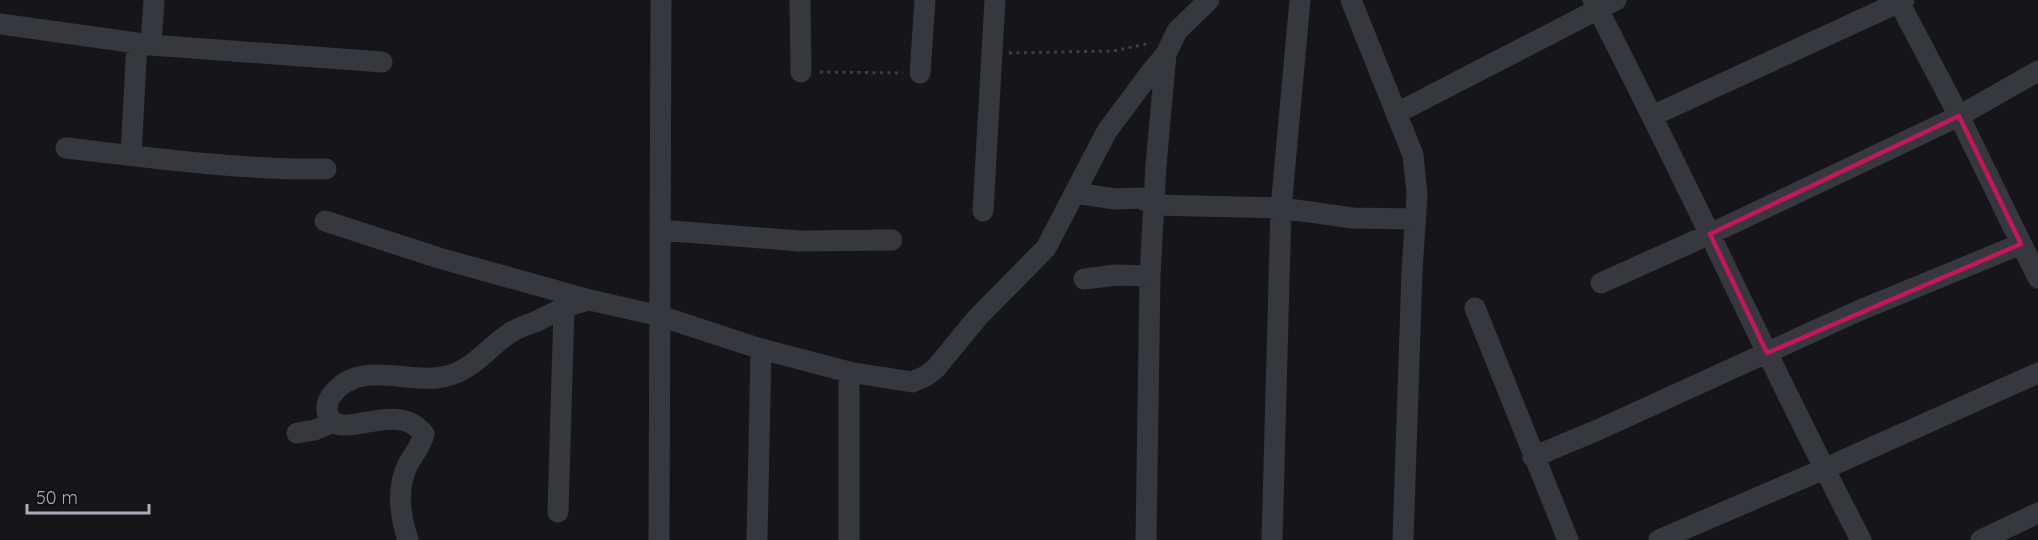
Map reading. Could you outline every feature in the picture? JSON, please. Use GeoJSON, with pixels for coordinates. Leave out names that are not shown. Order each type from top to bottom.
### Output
{"type":"FeatureCollection","features":[{"type":"Feature","properties":{"kind":"street"},"geometry":{"type":"LineString","coordinates":[[131,155],[144,44],[154,0]]}},
{"type":"Feature","properties":{"kind":"street"},"geometry":{"type":"LineString","coordinates":[[659,540],[661,0]]}},
{"type":"Feature","properties":{"kind":"street"},"geometry":{"type":"LineString","coordinates":[[800,0],[801,72]]}},
{"type":"Feature","properties":{"kind":"street"},"geometry":{"type":"LineString","coordinates":[[920,73],[925,0]]}},
{"type":"Feature","properties":{"kind":"street"},"geometry":{"type":"LineString","coordinates":[[983,211],[995,0]]}},
{"type":"Feature","properties":{"kind":"street"},"geometry":{"type":"LineString","coordinates":[[325,221],[439,258],[590,300],[660,316],[761,349],[849,372],[912,382],[926,376],[936,368],[977,318],[1042,254],[1107,131],[1166,54],[1177,31],[1209,0]]}},
{"type":"Feature","properties":{"kind":"street"},"geometry":{"type":"LineString","coordinates":[[1272,540],[1281,208],[1300,0]]}},
{"type":"Feature","properties":{"kind":"street"},"geometry":{"type":"LineString","coordinates":[[1351,0],[1413,155],[1417,194],[1403,540]]}},
{"type":"Feature","properties":{"kind":"street"},"geometry":{"type":"LineString","coordinates":[[1652,116],[1901,1],[2038,278]]}},
{"type":"Feature","properties":{"kind":"street"},"geometry":{"type":"LineString","coordinates":[[1397,113],[1602,3],[1652,116],[1861,540]]}},
{"type":"Feature","properties":{"kind":"street"},"geometry":{"type":"LineString","coordinates":[[0,24],[144,44],[382,62]]}},
{"type":"Feature","properties":{"kind":"street"},"geometry":{"type":"LineString","coordinates":[[1146,540],[1150,276],[1156,165],[1166,54]]}},
{"type":"Feature","properties":{"kind":"street"},"geometry":{"type":"LineString","coordinates":[[1601,283],[1959,116],[2038,70]]}},
{"type":"Feature","properties":{"kind":"street"},"geometry":{"type":"LineString","coordinates":[[66,148],[211,165],[284,170],[326,169]]}},
{"type":"Feature","properties":{"kind":"street"},"geometry":{"type":"LineString","coordinates":[[1075,193],[1115,199],[1140,198],[1154,206],[1281,208],[1353,218],[1415,219]]}},
{"type":"Feature","properties":{"kind":"street"},"geometry":{"type":"LineString","coordinates":[[660,230],[799,241],[892,240]]}},
{"type":"Feature","properties":{"kind":"street"},"geometry":{"type":"LineString","coordinates":[[1533,456],[1600,429],[1858,311],[2021,244]]}},
{"type":"Feature","properties":{"kind":"street"},"geometry":{"type":"LineString","coordinates":[[1084,279],[1116,275],[1150,276]]}},
{"type":"Feature","properties":{"kind":"street"},"geometry":{"type":"LineString","coordinates":[[408,540],[401,517],[400,488],[403,474],[422,442],[424,434],[406,420],[395,418],[345,426],[336,425],[327,410],[327,402],[339,386],[357,376],[366,375],[446,376],[478,361],[510,332],[564,308],[590,300]]}},
{"type":"Feature","properties":{"kind":"street"},"geometry":{"type":"LineString","coordinates":[[558,512],[564,308]]}},
{"type":"Feature","properties":{"kind":"street"},"geometry":{"type":"LineString","coordinates":[[1475,308],[1568,540]]}},
{"type":"Feature","properties":{"kind":"street"},"geometry":{"type":"LineString","coordinates":[[757,540],[761,349]]}},
{"type":"Feature","properties":{"kind":"street"},"geometry":{"type":"LineString","coordinates":[[849,372],[849,540]]}},
{"type":"Feature","properties":{"kind":"street"},"geometry":{"type":"LineString","coordinates":[[1659,540],[2038,373]]}},
{"type":"Feature","properties":{"kind":"street"},"geometry":{"type":"LineString","coordinates":[[297,433],[315,430],[333,422]]}},
{"type":"Feature","properties":{"kind":"street"},"geometry":{"type":"LineString","coordinates":[[1981,540],[2038,513]]}},
{"type":"Feature","properties":{"kind":"path"},"geometry":{"type":"LineString","coordinates":[[992,53],[1113,51],[1157,42],[1167,34],[1177,31]]}},
{"type":"Feature","properties":{"kind":"path"},"geometry":{"type":"LineString","coordinates":[[801,72],[920,73]]}},
{"type":"Feature","properties":{"kind":"highlighted area"},"geometry":{"type":"Polygon","coordinates":[[[1959,116],[2021,244],[1767,353],[1710,234],[1959,116]]]}}]}
